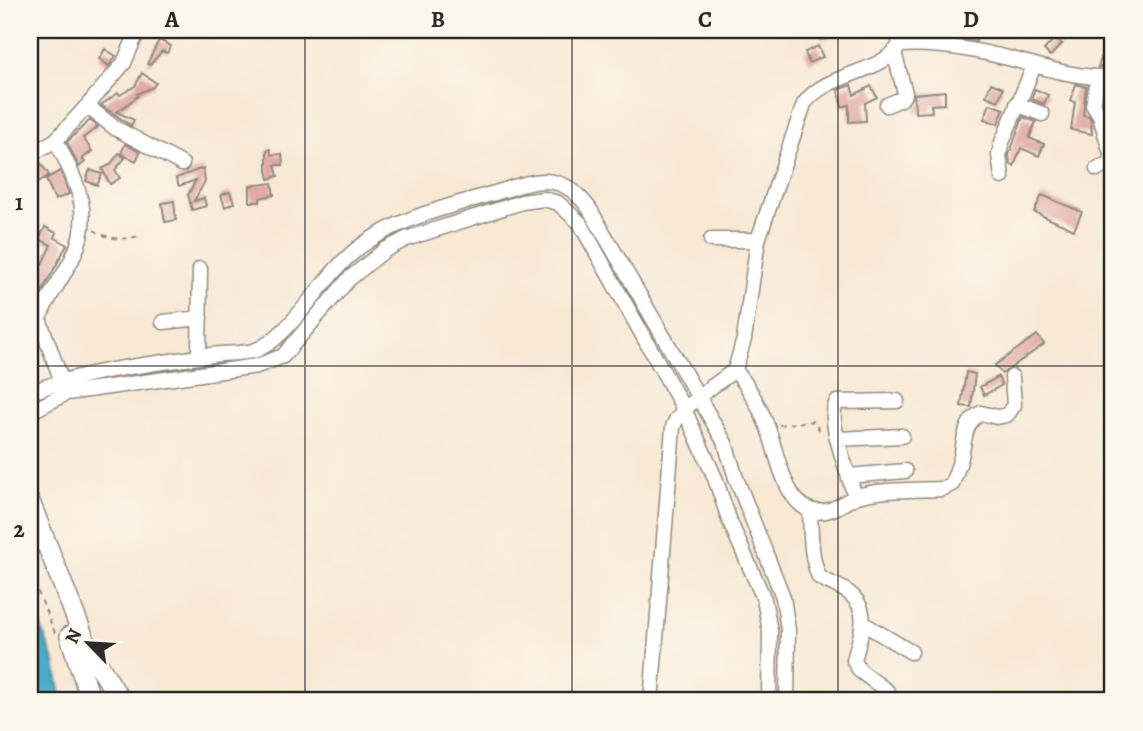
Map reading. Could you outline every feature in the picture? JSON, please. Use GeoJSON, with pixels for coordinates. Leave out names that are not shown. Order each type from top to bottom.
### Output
{"type":"FeatureCollection","features":[{"type":"Feature","properties":{"kind":"highway"},"geometry":{"type":"LineString","coordinates":[[30,502],[88,648],[121,701]]}},
{"type":"Feature","properties":{"kind":"highway"},"geometry":{"type":"LineString","coordinates":[[31,542],[78,654],[91,701]]}},
{"type":"Feature","properties":{"kind":"street"},"geometry":{"type":"LineString","coordinates":[[30,155],[56,140],[87,106],[124,63],[138,30]]}},
{"type":"Feature","properties":{"kind":"street"},"geometry":{"type":"LineString","coordinates":[[1107,30],[1113,31]]}},
{"type":"Feature","properties":{"kind":"street"},"geometry":{"type":"LineString","coordinates":[[897,42],[981,52],[1081,76],[1113,77]]}},
{"type":"Feature","properties":{"kind":"street"},"geometry":{"type":"LineString","coordinates":[[887,105],[901,99],[905,93],[897,42]]}},
{"type":"Feature","properties":{"kind":"street"},"geometry":{"type":"LineString","coordinates":[[651,701],[675,420],[698,398],[735,370],[744,339],[758,240],[796,122],[809,97],[822,87],[876,63],[897,42]]}},
{"type":"Feature","properties":{"kind":"street"},"geometry":{"type":"LineString","coordinates":[[1002,177],[999,155],[1034,66]]}},
{"type":"Feature","properties":{"kind":"street"},"geometry":{"type":"LineString","coordinates":[[1097,169],[1110,163],[1112,158],[1100,116],[1093,105],[1098,77]]}},
{"type":"Feature","properties":{"kind":"street"},"geometry":{"type":"LineString","coordinates":[[1017,104],[1042,114]]}},
{"type":"Feature","properties":{"kind":"street"},"geometry":{"type":"LineString","coordinates":[[87,106],[115,128],[182,164]]}},
{"type":"Feature","properties":{"kind":"street"},"geometry":{"type":"LineString","coordinates":[[56,140],[79,190],[83,220],[74,256],[39,319],[64,387]]}},
{"type":"Feature","properties":{"kind":"street"},"geometry":{"type":"LineString","coordinates":[[30,393],[199,357],[253,351],[276,338],[336,268],[370,239],[443,208],[524,184],[547,181],[564,185],[576,192],[589,208],[725,443],[783,597],[788,630],[787,701]]}},
{"type":"Feature","properties":{"kind":"street"},"geometry":{"type":"LineString","coordinates":[[30,412],[64,387],[257,366],[283,356],[349,279],[385,250],[406,239],[522,202],[544,199],[558,203],[580,223],[685,411],[715,478],[730,522],[764,599],[770,631],[769,701]]}},
{"type":"Feature","properties":{"kind":"street"},"geometry":{"type":"LineString","coordinates":[[711,240],[758,240]]}},
{"type":"Feature","properties":{"kind":"street"},"geometry":{"type":"LineString","coordinates":[[199,357],[200,269]]}},
{"type":"Feature","properties":{"kind":"street"},"geometry":{"type":"LineString","coordinates":[[163,322],[200,318]]}},
{"type":"Feature","properties":{"kind":"street"},"geometry":{"type":"LineString","coordinates":[[735,370],[749,386],[768,427],[790,492],[799,504],[810,510],[826,511],[855,497],[942,489],[952,484],[961,458],[965,433],[972,418],[981,413],[997,417],[1007,415],[1014,405],[1013,377]]}},
{"type":"Feature","properties":{"kind":"street"},"geometry":{"type":"LineString","coordinates":[[855,497],[837,439],[833,412],[837,402],[897,401]]}},
{"type":"Feature","properties":{"kind":"street"},"geometry":{"type":"LineString","coordinates":[[837,439],[902,436]]}},
{"type":"Feature","properties":{"kind":"street"},"geometry":{"type":"LineString","coordinates":[[849,476],[905,471]]}},
{"type":"Feature","properties":{"kind":"street"},"geometry":{"type":"LineString","coordinates":[[810,510],[814,565],[819,577],[849,593],[857,602],[864,624],[854,661],[860,671],[887,691]]}},
{"type":"Feature","properties":{"kind":"street"},"geometry":{"type":"LineString","coordinates":[[864,624],[911,652]]}},
{"type":"Feature","properties":{"kind":"path"},"geometry":{"type":"LineString","coordinates":[[83,220],[95,231],[110,238],[122,240],[140,236]]}},
{"type":"Feature","properties":{"kind":"path"},"geometry":{"type":"LineString","coordinates":[[768,427],[812,421],[822,434],[837,439]]}},
{"type":"Feature","properties":{"kind":"water"},"geometry":{"type":"Polygon","coordinates":[[[30,599],[55,663],[62,701],[30,701],[30,599]]]}},
{"type":"Feature","properties":{"kind":"building"},"geometry":{"type":"Polygon","coordinates":[[[818,30],[845,30],[845,31],[822,39],[818,30]]]}},
{"type":"Feature","properties":{"kind":"building"},"geometry":{"type":"Polygon","coordinates":[[[942,30],[976,30],[976,41],[942,36],[942,30]]]}},
{"type":"Feature","properties":{"kind":"building"},"geometry":{"type":"Polygon","coordinates":[[[1055,38],[1062,44],[1050,56],[1044,50],[1055,38]]]}},
{"type":"Feature","properties":{"kind":"building"},"geometry":{"type":"Polygon","coordinates":[[[159,40],[171,46],[167,53],[162,51],[150,65],[147,64],[159,40]]]}},
{"type":"Feature","properties":{"kind":"building"},"geometry":{"type":"Polygon","coordinates":[[[818,46],[823,57],[809,63],[805,52],[818,46]]]}},
{"type":"Feature","properties":{"kind":"building"},"geometry":{"type":"Polygon","coordinates":[[[105,49],[116,56],[109,66],[99,59],[105,49]]]}},
{"type":"Feature","properties":{"kind":"building"},"geometry":{"type":"Polygon","coordinates":[[[1102,56],[1112,59],[1109,67],[1098,67],[1102,56]]]}},
{"type":"Feature","properties":{"kind":"building"},"geometry":{"type":"Polygon","coordinates":[[[142,73],[156,83],[137,94],[138,96],[117,112],[134,120],[131,126],[101,105],[118,93],[120,95],[135,86],[142,73]]]}},
{"type":"Feature","properties":{"kind":"building"},"geometry":{"type":"Polygon","coordinates":[[[991,83],[1003,88],[998,101],[986,96],[991,83]]]}},
{"type":"Feature","properties":{"kind":"building"},"geometry":{"type":"Polygon","coordinates":[[[1076,84],[1086,87],[1083,115],[1089,116],[1091,120],[1092,134],[1071,130],[1075,102],[1071,101],[1076,84]]]}},
{"type":"Feature","properties":{"kind":"building"},"geometry":{"type":"Polygon","coordinates":[[[851,85],[854,95],[871,86],[877,97],[865,103],[866,121],[849,122],[849,105],[842,107],[838,90],[851,85]]]}},
{"type":"Feature","properties":{"kind":"building"},"geometry":{"type":"Polygon","coordinates":[[[1035,89],[1048,95],[1044,104],[1031,99],[1035,89]]]}},
{"type":"Feature","properties":{"kind":"building"},"geometry":{"type":"Polygon","coordinates":[[[945,91],[945,104],[931,105],[932,112],[915,113],[914,94],[945,91]]]}},
{"type":"Feature","properties":{"kind":"building"},"geometry":{"type":"Polygon","coordinates":[[[990,104],[1004,109],[998,124],[984,119],[990,104]]]}},
{"type":"Feature","properties":{"kind":"building"},"geometry":{"type":"Polygon","coordinates":[[[1023,117],[1036,122],[1029,138],[1044,144],[1039,156],[1021,148],[1014,166],[1010,164],[1009,155],[1023,117]]]}},
{"type":"Feature","properties":{"kind":"building"},"geometry":{"type":"Polygon","coordinates":[[[90,120],[98,127],[83,138],[92,151],[82,159],[85,162],[79,167],[67,142],[90,120]]]}},
{"type":"Feature","properties":{"kind":"building"},"geometry":{"type":"Polygon","coordinates":[[[125,144],[140,152],[136,161],[121,154],[125,144]]]}},
{"type":"Feature","properties":{"kind":"building"},"geometry":{"type":"Polygon","coordinates":[[[270,149],[272,155],[282,154],[283,165],[275,165],[278,176],[269,179],[267,150],[270,149]]]}},
{"type":"Feature","properties":{"kind":"building"},"geometry":{"type":"Polygon","coordinates":[[[119,153],[125,158],[115,170],[120,178],[110,184],[102,169],[110,165],[119,153]]]}},
{"type":"Feature","properties":{"kind":"building"},"geometry":{"type":"Polygon","coordinates":[[[39,161],[49,175],[39,182],[30,166],[39,161]]]}},
{"type":"Feature","properties":{"kind":"building"},"geometry":{"type":"Polygon","coordinates":[[[203,168],[205,181],[194,201],[204,198],[206,206],[192,210],[188,195],[196,180],[179,186],[176,178],[203,168]]]}},
{"type":"Feature","properties":{"kind":"building"},"geometry":{"type":"Polygon","coordinates":[[[90,170],[102,174],[97,185],[86,181],[90,170]]]}},
{"type":"Feature","properties":{"kind":"building"},"geometry":{"type":"Polygon","coordinates":[[[60,171],[69,194],[55,200],[46,179],[60,171]]]}},
{"type":"Feature","properties":{"kind":"building"},"geometry":{"type":"Polygon","coordinates":[[[272,183],[274,195],[260,198],[260,202],[250,202],[250,186],[272,183]]]}},
{"type":"Feature","properties":{"kind":"building"},"geometry":{"type":"Polygon","coordinates":[[[230,192],[234,203],[225,207],[221,195],[230,192]]]}},
{"type":"Feature","properties":{"kind":"building"},"geometry":{"type":"Polygon","coordinates":[[[1042,195],[1082,212],[1074,230],[1034,212],[1042,195]]]}},
{"type":"Feature","properties":{"kind":"building"},"geometry":{"type":"Polygon","coordinates":[[[174,201],[176,220],[165,222],[162,203],[174,201]]]}},
{"type":"Feature","properties":{"kind":"building"},"geometry":{"type":"Polygon","coordinates":[[[45,227],[56,233],[54,237],[67,245],[40,295],[30,289],[30,264],[33,259],[42,264],[51,245],[39,239],[45,227]]]}},
{"type":"Feature","properties":{"kind":"building"},"geometry":{"type":"Polygon","coordinates":[[[1037,335],[1044,344],[1002,374],[995,365],[1037,335]]]}},
{"type":"Feature","properties":{"kind":"building"},"geometry":{"type":"Polygon","coordinates":[[[966,372],[975,374],[971,407],[961,406],[966,372]]]}},
{"type":"Feature","properties":{"kind":"building"},"geometry":{"type":"Polygon","coordinates":[[[998,377],[1002,385],[984,395],[980,387],[998,377]]]}}]}
